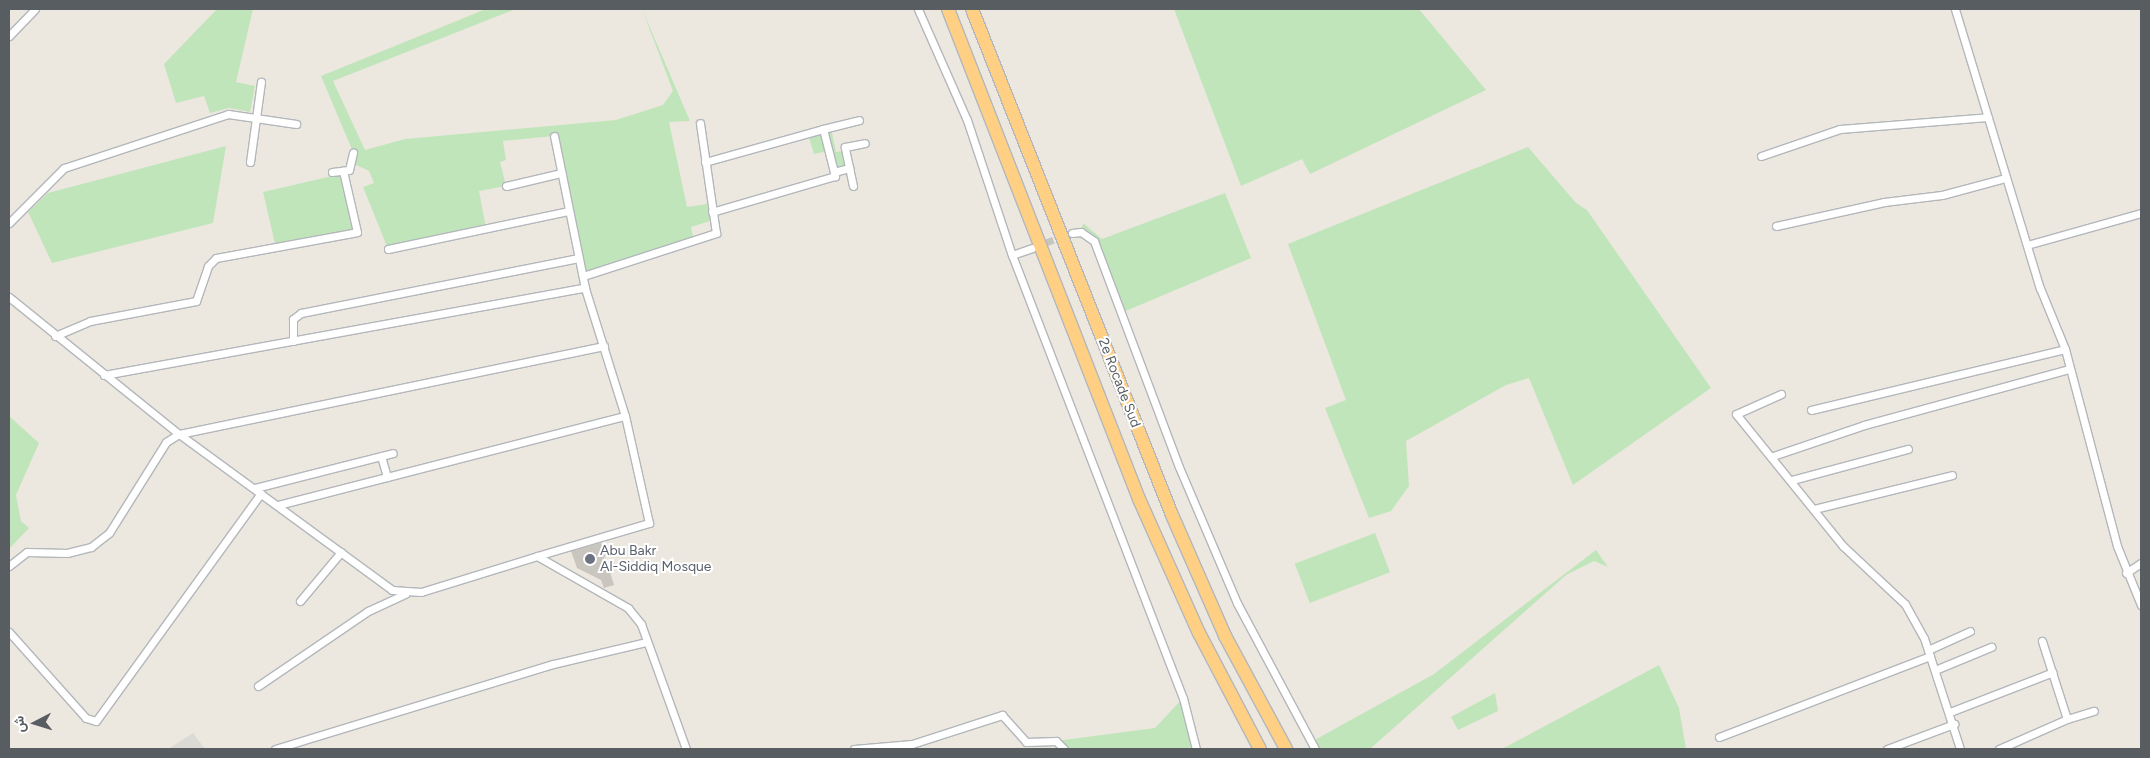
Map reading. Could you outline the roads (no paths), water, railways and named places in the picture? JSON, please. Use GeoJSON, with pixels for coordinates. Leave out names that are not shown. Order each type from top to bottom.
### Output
{"type":"FeatureCollection","features":[{"type":"Feature","properties":{"kind":"highway","name":"2e Rocade Sud"},"geometry":{"type":"LineString","coordinates":[[948,9],[1142,508],[1199,633],[1260,749]]}},
{"type":"Feature","properties":{"kind":"highway","name":"2e Rocade Sud"},"geometry":{"type":"LineString","coordinates":[[972,9],[1175,524],[1225,636],[1286,749]]}},
{"type":"Feature","properties":{"kind":"street"},"geometry":{"type":"LineString","coordinates":[[9,36],[35,9]]}},
{"type":"Feature","properties":{"kind":"street"},"geometry":{"type":"LineString","coordinates":[[918,9],[967,120],[1012,255],[1183,698],[1196,749]]}},
{"type":"Feature","properties":{"kind":"street"},"geometry":{"type":"LineString","coordinates":[[1955,9],[2026,244],[2065,349],[2126,573],[2141,605]]}},
{"type":"Feature","properties":{"kind":"street"},"geometry":{"type":"LineString","coordinates":[[250,162],[261,82]]}},
{"type":"Feature","properties":{"kind":"street"},"geometry":{"type":"LineString","coordinates":[[9,223],[64,168],[228,114],[296,124]]}},
{"type":"Feature","properties":{"kind":"street"},"geometry":{"type":"LineString","coordinates":[[1762,156],[1840,129],[1988,117]]}},
{"type":"Feature","properties":{"kind":"street"},"geometry":{"type":"LineString","coordinates":[[704,162],[859,120]]}},
{"type":"Feature","properties":{"kind":"street"},"geometry":{"type":"LineString","coordinates":[[583,276],[716,233],[704,162],[700,123]]}},
{"type":"Feature","properties":{"kind":"street"},"geometry":{"type":"LineString","coordinates":[[712,212],[836,176],[823,130]]}},
{"type":"Feature","properties":{"kind":"street"},"geometry":{"type":"LineString","coordinates":[[258,686],[368,611],[405,594],[649,523],[625,416],[583,276],[554,136]]}},
{"type":"Feature","properties":{"kind":"street"},"geometry":{"type":"LineString","coordinates":[[853,186],[845,147],[865,143]]}},
{"type":"Feature","properties":{"kind":"street"},"geometry":{"type":"LineString","coordinates":[[332,172],[349,170],[353,152]]}},
{"type":"Feature","properties":{"kind":"street"},"geometry":{"type":"LineString","coordinates":[[834,172],[849,168]]}},
{"type":"Feature","properties":{"kind":"street"},"geometry":{"type":"LineString","coordinates":[[55,336],[90,321],[196,301],[208,266],[216,258],[357,232],[343,171]]}},
{"type":"Feature","properties":{"kind":"street"},"geometry":{"type":"LineString","coordinates":[[506,186],[561,173]]}},
{"type":"Feature","properties":{"kind":"street"},"geometry":{"type":"LineString","coordinates":[[1776,226],[1884,202],[1942,195],[2005,178]]}},
{"type":"Feature","properties":{"kind":"street"},"geometry":{"type":"LineString","coordinates":[[388,249],[569,211]]}},
{"type":"Feature","properties":{"kind":"street"},"geometry":{"type":"LineString","coordinates":[[2026,244],[2141,213]]}},
{"type":"Feature","properties":{"kind":"street"},"geometry":{"type":"LineString","coordinates":[[1072,232],[1081,232],[1094,241],[1179,467],[1234,594],[1315,749]]}},
{"type":"Feature","properties":{"kind":"street"},"geometry":{"type":"LineString","coordinates":[[1012,255],[1032,248]]}},
{"type":"Feature","properties":{"kind":"street"},"geometry":{"type":"LineString","coordinates":[[293,341],[293,319],[301,313],[579,258]]}},
{"type":"Feature","properties":{"kind":"street"},"geometry":{"type":"LineString","coordinates":[[104,375],[586,288]]}},
{"type":"Feature","properties":{"kind":"street"},"geometry":{"type":"LineString","coordinates":[[9,298],[179,434],[392,590],[405,594]]}},
{"type":"Feature","properties":{"kind":"street"},"geometry":{"type":"LineString","coordinates":[[9,566],[27,552],[67,553],[91,547],[109,533],[166,442],[179,434],[604,346]]}},
{"type":"Feature","properties":{"kind":"street"},"geometry":{"type":"LineString","coordinates":[[1810,410],[2065,349]]}},
{"type":"Feature","properties":{"kind":"street"},"geometry":{"type":"LineString","coordinates":[[1772,456],[1864,425],[2069,369]]}},
{"type":"Feature","properties":{"kind":"street"},"geometry":{"type":"LineString","coordinates":[[1781,394],[1736,414],[1792,480],[1843,546],[1905,604],[1929,653],[1954,724],[1960,749]]}},
{"type":"Feature","properties":{"kind":"street"},"geometry":{"type":"LineString","coordinates":[[278,506],[625,416]]}},
{"type":"Feature","properties":{"kind":"street"},"geometry":{"type":"LineString","coordinates":[[1792,480],[1908,449]]}},
{"type":"Feature","properties":{"kind":"street"},"geometry":{"type":"LineString","coordinates":[[9,632],[86,718],[96,721],[258,491],[393,452]]}},
{"type":"Feature","properties":{"kind":"street"},"geometry":{"type":"LineString","coordinates":[[381,456],[387,477]]}},
{"type":"Feature","properties":{"kind":"street"},"geometry":{"type":"LineString","coordinates":[[1814,508],[1952,475]]}},
{"type":"Feature","properties":{"kind":"street"},"geometry":{"type":"LineString","coordinates":[[300,601],[341,552]]}},
{"type":"Feature","properties":{"kind":"street"},"geometry":{"type":"LineString","coordinates":[[537,556],[628,608],[641,624],[686,749]]}},
{"type":"Feature","properties":{"kind":"street"},"geometry":{"type":"LineString","coordinates":[[2126,573],[2141,563]]}},
{"type":"Feature","properties":{"kind":"street"},"geometry":{"type":"LineString","coordinates":[[1718,737],[1929,653],[1970,631]]}},
{"type":"Feature","properties":{"kind":"street"},"geometry":{"type":"LineString","coordinates":[[2042,641],[2067,719]]}},
{"type":"Feature","properties":{"kind":"street"},"geometry":{"type":"LineString","coordinates":[[275,749],[552,664],[646,642]]}},
{"type":"Feature","properties":{"kind":"street"},"geometry":{"type":"LineString","coordinates":[[1935,670],[1991,647]]}},
{"type":"Feature","properties":{"kind":"street"},"geometry":{"type":"LineString","coordinates":[[1950,712],[2053,672]]}},
{"type":"Feature","properties":{"kind":"street"},"geometry":{"type":"LineString","coordinates":[[1999,749],[2067,719],[2094,710]]}},
{"type":"Feature","properties":{"kind":"street"},"geometry":{"type":"LineString","coordinates":[[854,749],[912,744],[1002,715],[1027,746],[1056,741],[1064,749]]}},
{"type":"Feature","properties":{"kind":"street"},"geometry":{"type":"LineString","coordinates":[[1887,749],[1954,724]]}},
{"type":"Feature","properties":{"kind":"tunnel"},"geometry":{"type":"LineString","coordinates":[[1037,246],[1065,235]]}},
{"type":"Feature","properties":{"kind":"place","name":"Abu Bakr Al-Siddiq Mosque"},"geometry":{"type":"Point","coordinates":[590,559]}}]}
